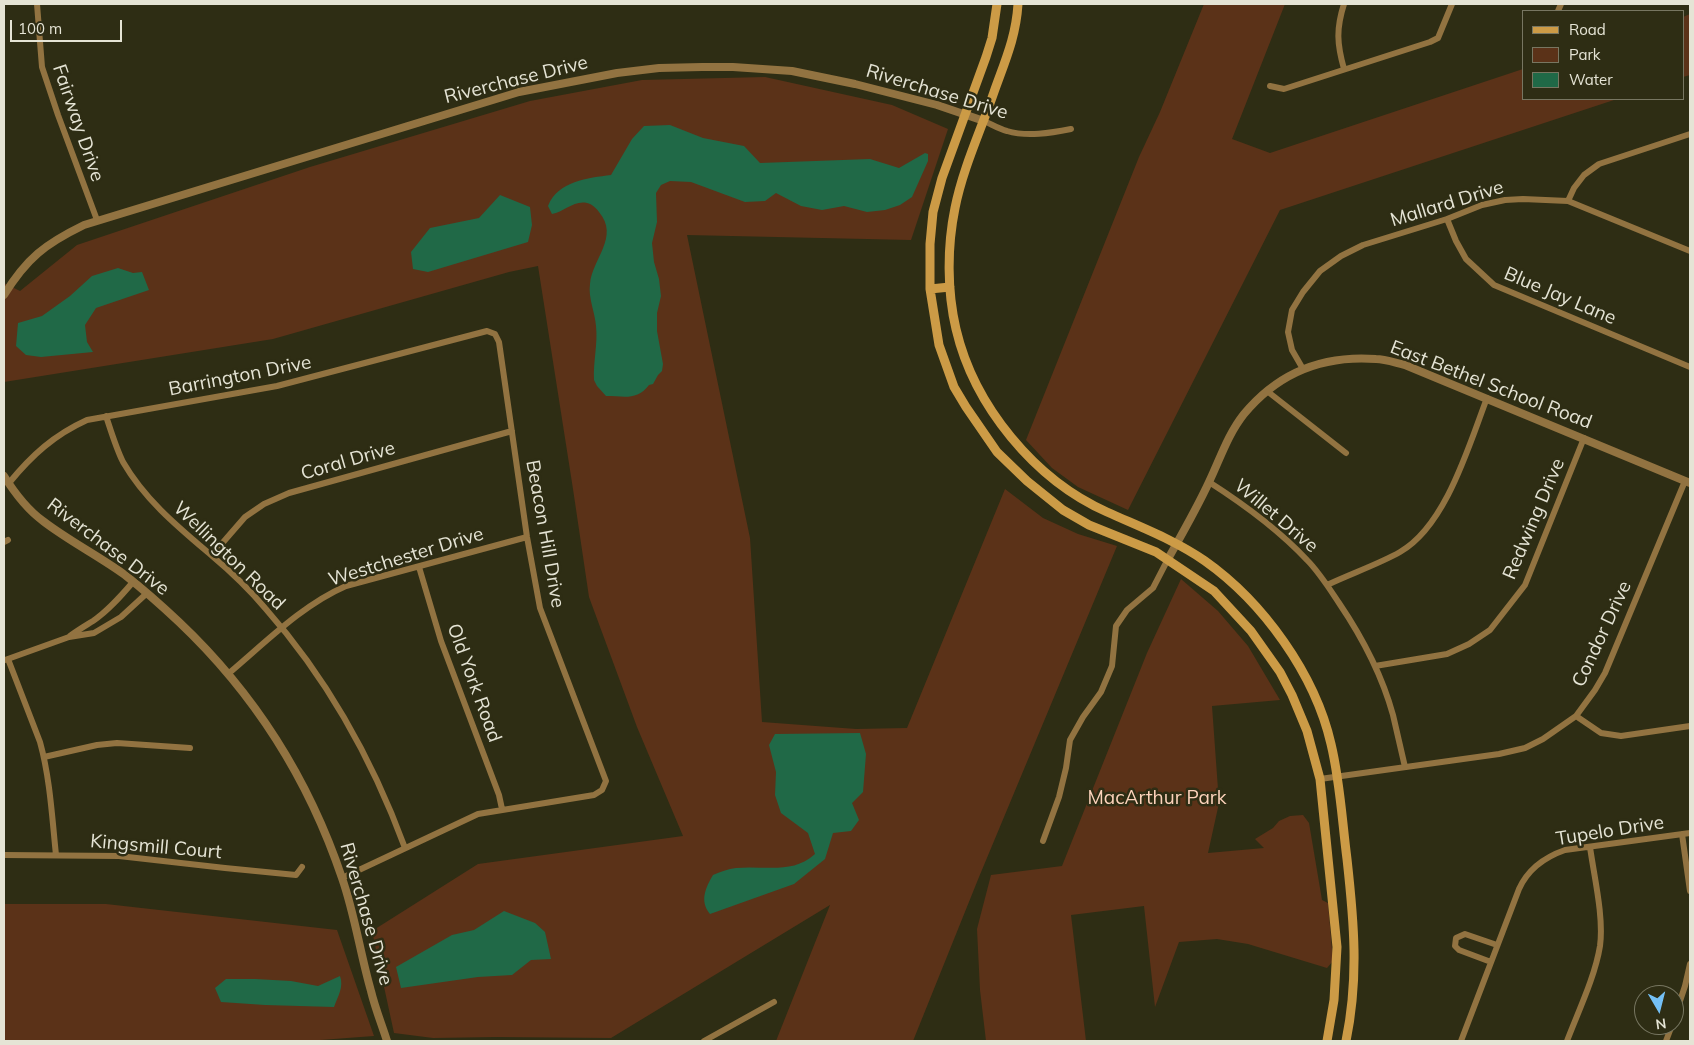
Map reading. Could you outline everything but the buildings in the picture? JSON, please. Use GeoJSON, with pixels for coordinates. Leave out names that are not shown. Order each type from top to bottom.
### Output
{"type":"FeatureCollection","features":[{"type":"Feature","properties":{"kind":"main road"},"geometry":{"type":"LineString","coordinates":[[997,4],[992,38],[942,178],[933,212],[930,244],[930,289],[939,345],[954,386],[997,452],[1034,487],[1064,510],[1089,525],[1141,545],[1168,559],[1214,592],[1251,631],[1271,657],[1292,695],[1304,722],[1320,779],[1337,947],[1334,1000],[1327,1041]]}},
{"type":"Feature","properties":{"kind":"main road"},"geometry":{"type":"LineString","coordinates":[[1018,4],[1011,47],[965,170],[955,208],[950,247],[950,286],[956,327],[969,371],[979,392],[1009,434],[1046,473],[1076,495],[1107,512],[1177,544],[1204,560],[1230,580],[1287,645],[1305,674],[1320,707],[1331,742],[1338,776],[1354,936],[1355,986],[1346,1041]]}},
{"type":"Feature","properties":{"kind":"main road"},"geometry":{"type":"LineString","coordinates":[[930,289],[950,286]]}},
{"type":"Feature","properties":{"kind":"street","name":"Fairway Drive"},"geometry":{"type":"LineString","coordinates":[[37,4],[42,67],[97,220]]}},
{"type":"Feature","properties":{"kind":"street"},"geometry":{"type":"LineString","coordinates":[[1344,4],[1338,26],[1338,49],[1344,69]]}},
{"type":"Feature","properties":{"kind":"street"},"geometry":{"type":"LineString","coordinates":[[1270,86],[1284,89],[1392,55],[1438,38],[1452,4]]}},
{"type":"Feature","properties":{"kind":"street","name":"Riverchase Drive"},"geometry":{"type":"LineString","coordinates":[[4,295],[17,274],[49,244],[97,220],[519,92],[617,73],[659,68],[702,67],[792,71],[855,84],[937,105],[984,121],[1006,131],[1044,134],[1071,128]]}},
{"type":"Feature","properties":{"kind":"street"},"geometry":{"type":"LineString","coordinates":[[1568,202],[1574,188],[1584,174],[1599,164],[1690,134]]}},
{"type":"Feature","properties":{"kind":"street","name":"Mallard Drive"},"geometry":{"type":"LineString","coordinates":[[1303,369],[1292,350],[1288,332],[1292,310],[1303,292],[1320,271],[1341,256],[1363,245],[1447,219],[1482,205],[1505,200],[1541,199],[1568,202],[1690,251]]}},
{"type":"Feature","properties":{"kind":"street","name":"Blue Jay Lane"},"geometry":{"type":"LineString","coordinates":[[1447,219],[1466,259],[1494,286],[1690,367]]}},
{"type":"Feature","properties":{"kind":"street","name":"Barrington Drive"},"geometry":{"type":"LineString","coordinates":[[8,483],[50,442],[87,420],[277,386],[487,331],[495,334]]}},
{"type":"Feature","properties":{"kind":"street","name":"Beacon Hill Drive"},"geometry":{"type":"LineString","coordinates":[[495,334],[499,342],[527,536],[540,608],[606,781],[602,790],[594,795],[502,809]]}},
{"type":"Feature","properties":{"kind":"street","name":"East Bethel School Road"},"geometry":{"type":"LineString","coordinates":[[1168,559],[1210,482],[1232,431],[1244,414],[1267,390],[1303,369],[1326,361],[1377,358],[1405,365],[1688,482]]}},
{"type":"Feature","properties":{"kind":"street"},"geometry":{"type":"LineString","coordinates":[[1267,390],[1346,452]]}},
{"type":"Feature","properties":{"kind":"street"},"geometry":{"type":"LineString","coordinates":[[1327,585],[1401,552],[1420,536],[1434,520],[1450,490],[1487,398]]}},
{"type":"Feature","properties":{"kind":"street","name":"Wellington Road"},"geometry":{"type":"LineString","coordinates":[[106,416],[122,460],[136,481],[166,516],[212,555],[264,607],[315,672],[348,724],[377,778],[405,848]]}},
{"type":"Feature","properties":{"kind":"street","name":"Coral Drive"},"geometry":{"type":"LineString","coordinates":[[212,555],[245,517],[264,504],[289,493],[512,431]]}},
{"type":"Feature","properties":{"kind":"street","name":"Redwing Drive"},"geometry":{"type":"LineString","coordinates":[[1375,666],[1447,654],[1469,644],[1490,630],[1526,585],[1584,438]]}},
{"type":"Feature","properties":{"kind":"street","name":"Riverchase Drive"},"geometry":{"type":"LineString","coordinates":[[4,476],[41,520],[125,575],[205,647],[266,724],[288,758],[323,828],[353,913],[371,992],[387,1041]]}},
{"type":"Feature","properties":{"kind":"street","name":"Willet Drive"},"geometry":{"type":"LineString","coordinates":[[1210,482],[1247,506],[1270,525],[1308,561],[1327,585],[1356,628],[1375,666],[1392,714],[1405,767]]}},
{"type":"Feature","properties":{"kind":"street","name":"Condor Drive"},"geometry":{"type":"LineString","coordinates":[[1320,779],[1499,754],[1525,748],[1544,738],[1576,716],[1604,674],[1688,482]]}},
{"type":"Feature","properties":{"kind":"street","name":"Westchester Drive"},"geometry":{"type":"LineString","coordinates":[[228,674],[282,629],[330,593],[346,586],[527,536]]}},
{"type":"Feature","properties":{"kind":"street"},"geometry":{"type":"LineString","coordinates":[[1043,841],[1066,768],[1070,740],[1083,717],[1101,692],[1112,666],[1116,626],[1127,610],[1153,588],[1168,559]]}},
{"type":"Feature","properties":{"kind":"street","name":"Old York Road"},"geometry":{"type":"LineString","coordinates":[[419,567],[441,641],[499,795],[502,809]]}},
{"type":"Feature","properties":{"kind":"street"},"geometry":{"type":"LineString","coordinates":[[70,637],[100,616],[133,582]]}},
{"type":"Feature","properties":{"kind":"street"},"geometry":{"type":"LineString","coordinates":[[56,854],[44,757],[40,742],[6,660],[70,637],[94,633],[107,627],[146,594]]}},
{"type":"Feature","properties":{"kind":"street"},"geometry":{"type":"LineString","coordinates":[[1576,716],[1601,733],[1620,736],[1690,726]]}},
{"type":"Feature","properties":{"kind":"street"},"geometry":{"type":"LineString","coordinates":[[44,757],[97,745],[118,743],[190,748]]}},
{"type":"Feature","properties":{"kind":"street"},"geometry":{"type":"LineString","coordinates":[[342,878],[478,814],[502,809]]}},
{"type":"Feature","properties":{"kind":"street","name":"Tupelo Drive"},"geometry":{"type":"LineString","coordinates":[[1461,1041],[1519,889],[1530,872],[1549,856],[1565,850],[1690,833]]}},
{"type":"Feature","properties":{"kind":"street"},"geometry":{"type":"LineString","coordinates":[[1682,834],[1690,891]]}},
{"type":"Feature","properties":{"kind":"street"},"geometry":{"type":"LineString","coordinates":[[1567,1041],[1595,966],[1600,946],[1601,926],[1590,847]]}},
{"type":"Feature","properties":{"kind":"street","name":"Kingsmill Court"},"geometry":{"type":"LineString","coordinates":[[4,855],[119,856],[296,875],[302,867]]}},
{"type":"Feature","properties":{"kind":"street"},"geometry":{"type":"LineString","coordinates":[[1491,962],[1459,950],[1455,946],[1456,938],[1465,934],[1497,945]]}},
{"type":"Feature","properties":{"kind":"street"},"geometry":{"type":"LineString","coordinates":[[1684,989],[1690,964]]}},
{"type":"Feature","properties":{"kind":"street"},"geometry":{"type":"LineString","coordinates":[[704,1041],[774,1002]]}},
{"type":"Feature","properties":{"kind":"green space"},"geometry":{"type":"Polygon","coordinates":[[[1204,4],[1285,4],[1232,139],[1270,153],[1522,69],[1522,100],[1614,100],[1280,210],[1128,510],[1078,487],[1052,468],[1026,440],[1139,157],[1160,112],[1204,4]]]}},
{"type":"Feature","properties":{"kind":"green space"},"geometry":{"type":"Polygon","coordinates":[[[1690,14],[1690,75],[1684,77],[1684,17],[1690,14]]]}},
{"type":"Feature","properties":{"kind":"green space"},"geometry":{"type":"Polygon","coordinates":[[[765,77],[892,105],[948,129],[911,240],[687,235],[750,538],[762,722],[856,729],[907,728],[1005,489],[1043,518],[1078,534],[1117,546],[913,1041],[776,1041],[830,905],[611,1038],[433,1038],[394,1033],[372,931],[478,864],[683,836],[637,727],[589,597],[538,266],[509,272],[273,339],[4,382],[4,283],[20,291],[77,245],[310,167],[530,101],[642,80],[765,77]]]}},
{"type":"Feature","properties":{"kind":"green space","name":"MacArthur Park"},"geometry":{"type":"Polygon","coordinates":[[[1181,579],[1218,611],[1248,646],[1280,700],[1212,706],[1219,803],[1208,853],[1264,848],[1255,839],[1273,828],[1279,821],[1290,816],[1303,815],[1309,823],[1322,900],[1328,903],[1333,961],[1327,968],[1248,944],[1217,939],[1179,942],[1155,1007],[1144,906],[1071,915],[1086,1041],[986,1041],[980,990],[977,929],[991,875],[1062,866],[1147,653],[1181,579]]]}},
{"type":"Feature","properties":{"kind":"green space"},"geometry":{"type":"Polygon","coordinates":[[[4,904],[106,904],[337,930],[374,1036],[307,1041],[4,1041],[4,904]]]}},
{"type":"Feature","properties":{"kind":"water"},"geometry":{"type":"Polygon","coordinates":[[[670,125],[703,138],[744,146],[760,163],[870,159],[899,168],[925,153],[928,154],[928,161],[912,197],[900,205],[885,210],[867,212],[844,206],[822,210],[801,206],[776,193],[765,201],[745,202],[691,182],[670,181],[661,185],[656,193],[657,222],[652,243],[661,296],[657,313],[657,331],[663,364],[662,371],[653,384],[635,396],[606,396],[594,380],[596,333],[590,289],[592,275],[606,239],[605,221],[597,209],[587,203],[578,203],[552,214],[548,206],[559,191],[566,186],[575,182],[611,175],[632,139],[644,126],[670,125]]]}},
{"type":"Feature","properties":{"kind":"water"},"geometry":{"type":"Polygon","coordinates":[[[500,195],[530,207],[532,225],[528,242],[428,272],[413,269],[411,252],[430,228],[479,218],[500,195]]]}},
{"type":"Feature","properties":{"kind":"water"},"geometry":{"type":"Polygon","coordinates":[[[118,268],[133,273],[142,272],[149,290],[96,308],[85,325],[87,342],[93,352],[41,357],[26,355],[16,346],[18,323],[42,316],[70,296],[92,276],[118,268]]]}},
{"type":"Feature","properties":{"kind":"water"},"geometry":{"type":"Polygon","coordinates":[[[860,733],[866,754],[863,792],[852,803],[859,820],[851,831],[833,833],[825,859],[794,884],[710,914],[704,899],[706,889],[713,875],[736,868],[777,868],[797,865],[815,854],[808,833],[781,813],[775,795],[776,772],[769,745],[775,734],[860,733]]]}},
{"type":"Feature","properties":{"kind":"water"},"geometry":{"type":"Polygon","coordinates":[[[504,911],[535,923],[545,932],[551,959],[531,960],[512,975],[478,977],[401,988],[396,967],[452,935],[474,930],[504,911]]]}},
{"type":"Feature","properties":{"kind":"water"},"geometry":{"type":"Polygon","coordinates":[[[340,976],[341,988],[334,1007],[221,1002],[215,988],[226,979],[291,981],[318,986],[340,976]]]}}]}
